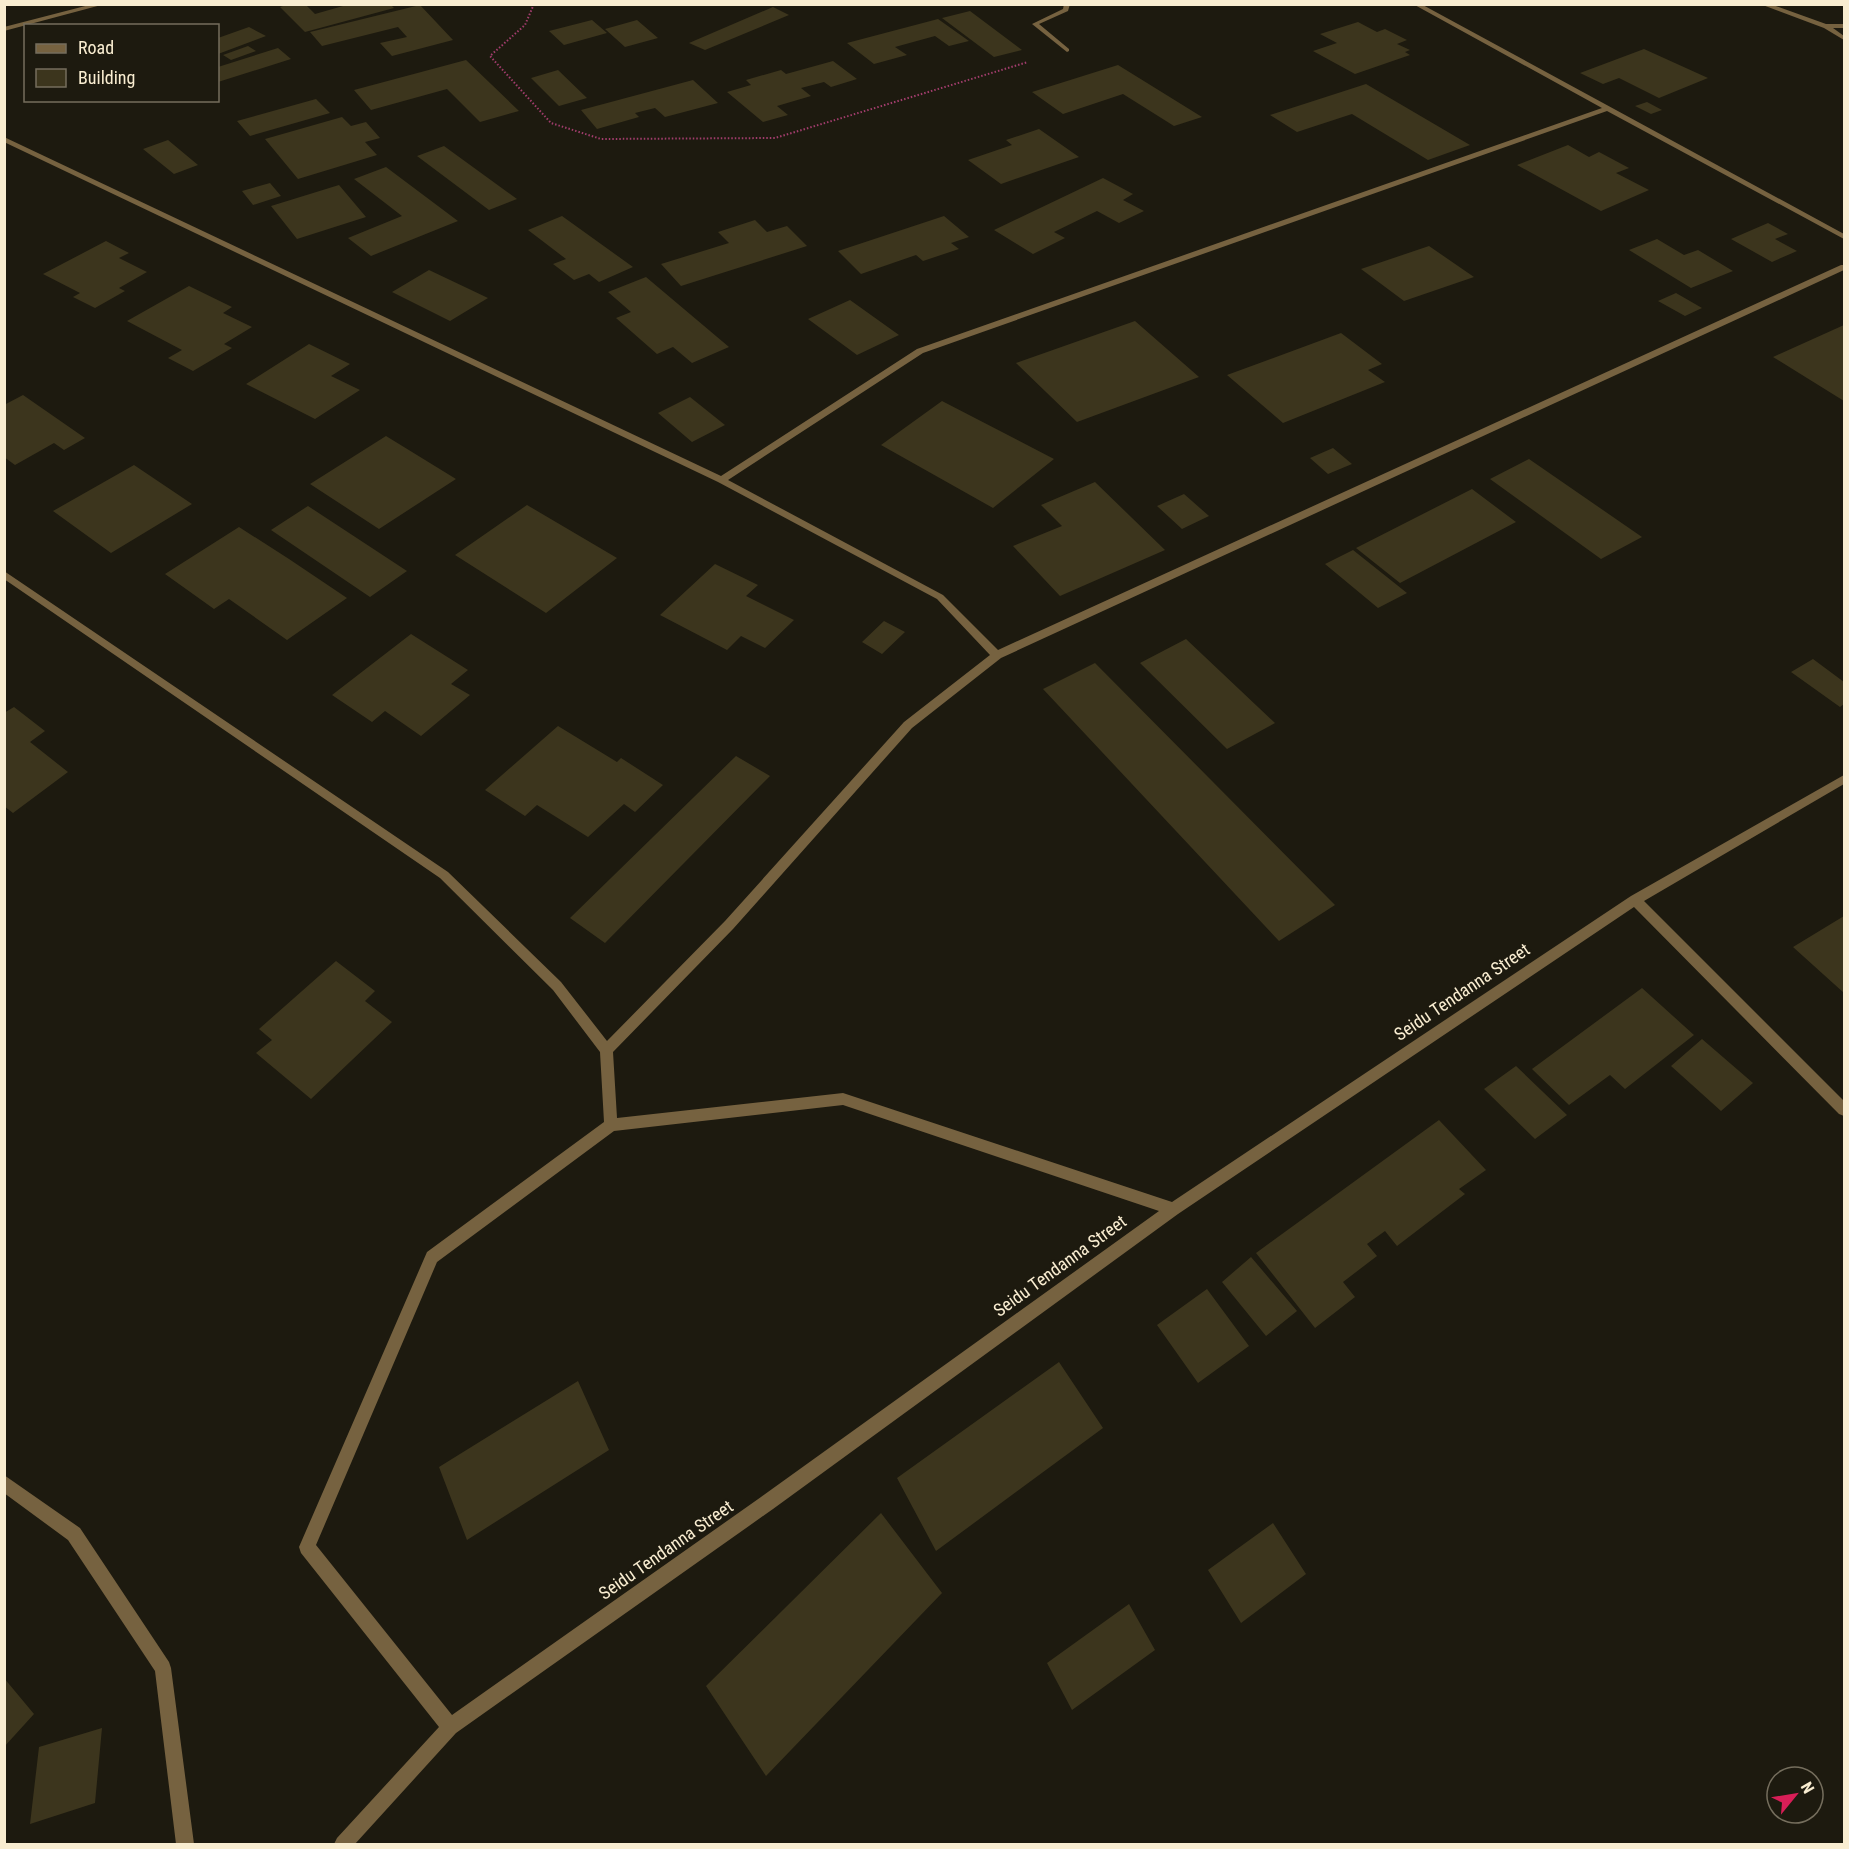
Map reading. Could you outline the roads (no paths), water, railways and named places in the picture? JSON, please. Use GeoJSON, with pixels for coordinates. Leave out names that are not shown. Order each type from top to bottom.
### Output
{"type":"FeatureCollection","features":[{"type":"Feature","properties":{"kind":"street"},"geometry":{"type":"LineString","coordinates":[[4,29],[102,4]]}},
{"type":"Feature","properties":{"kind":"street"},"geometry":{"type":"LineString","coordinates":[[1067,4],[1066,10],[1035,24],[1067,50]]}},
{"type":"Feature","properties":{"kind":"street"},"geometry":{"type":"LineString","coordinates":[[1416,4],[1605,109],[1845,237]]}},
{"type":"Feature","properties":{"kind":"street"},"geometry":{"type":"LineString","coordinates":[[1763,4],[1824,26],[1845,38]]}},
{"type":"Feature","properties":{"kind":"street"},"geometry":{"type":"LineString","coordinates":[[1824,26],[1845,26]]}},
{"type":"Feature","properties":{"kind":"street"},"geometry":{"type":"LineString","coordinates":[[721,480],[920,351],[1605,109]]}},
{"type":"Feature","properties":{"kind":"street"},"geometry":{"type":"LineString","coordinates":[[4,139],[721,480],[939,597],[998,655]]}},
{"type":"Feature","properties":{"kind":"street"},"geometry":{"type":"LineString","coordinates":[[606,1050],[729,925],[908,725],[998,655],[1845,267]]}},
{"type":"Feature","properties":{"kind":"street"},"geometry":{"type":"LineString","coordinates":[[4,574],[444,875],[557,987],[606,1050],[610,1125]]}},
{"type":"Feature","properties":{"kind":"street","name":"Seidu Tendanna Street"},"geometry":{"type":"LineString","coordinates":[[343,1845],[450,1727],[766,1503],[1173,1209],[1635,900],[1845,779]]}},
{"type":"Feature","properties":{"kind":"street"},"geometry":{"type":"LineString","coordinates":[[1635,900],[1845,1110]]}},
{"type":"Feature","properties":{"kind":"street"},"geometry":{"type":"LineString","coordinates":[[450,1727],[307,1547],[432,1257],[610,1125],[843,1099],[1173,1209]]}},
{"type":"Feature","properties":{"kind":"street"},"geometry":{"type":"LineString","coordinates":[[4,1484],[74,1534],[164,1668],[185,1845]]}}]}
